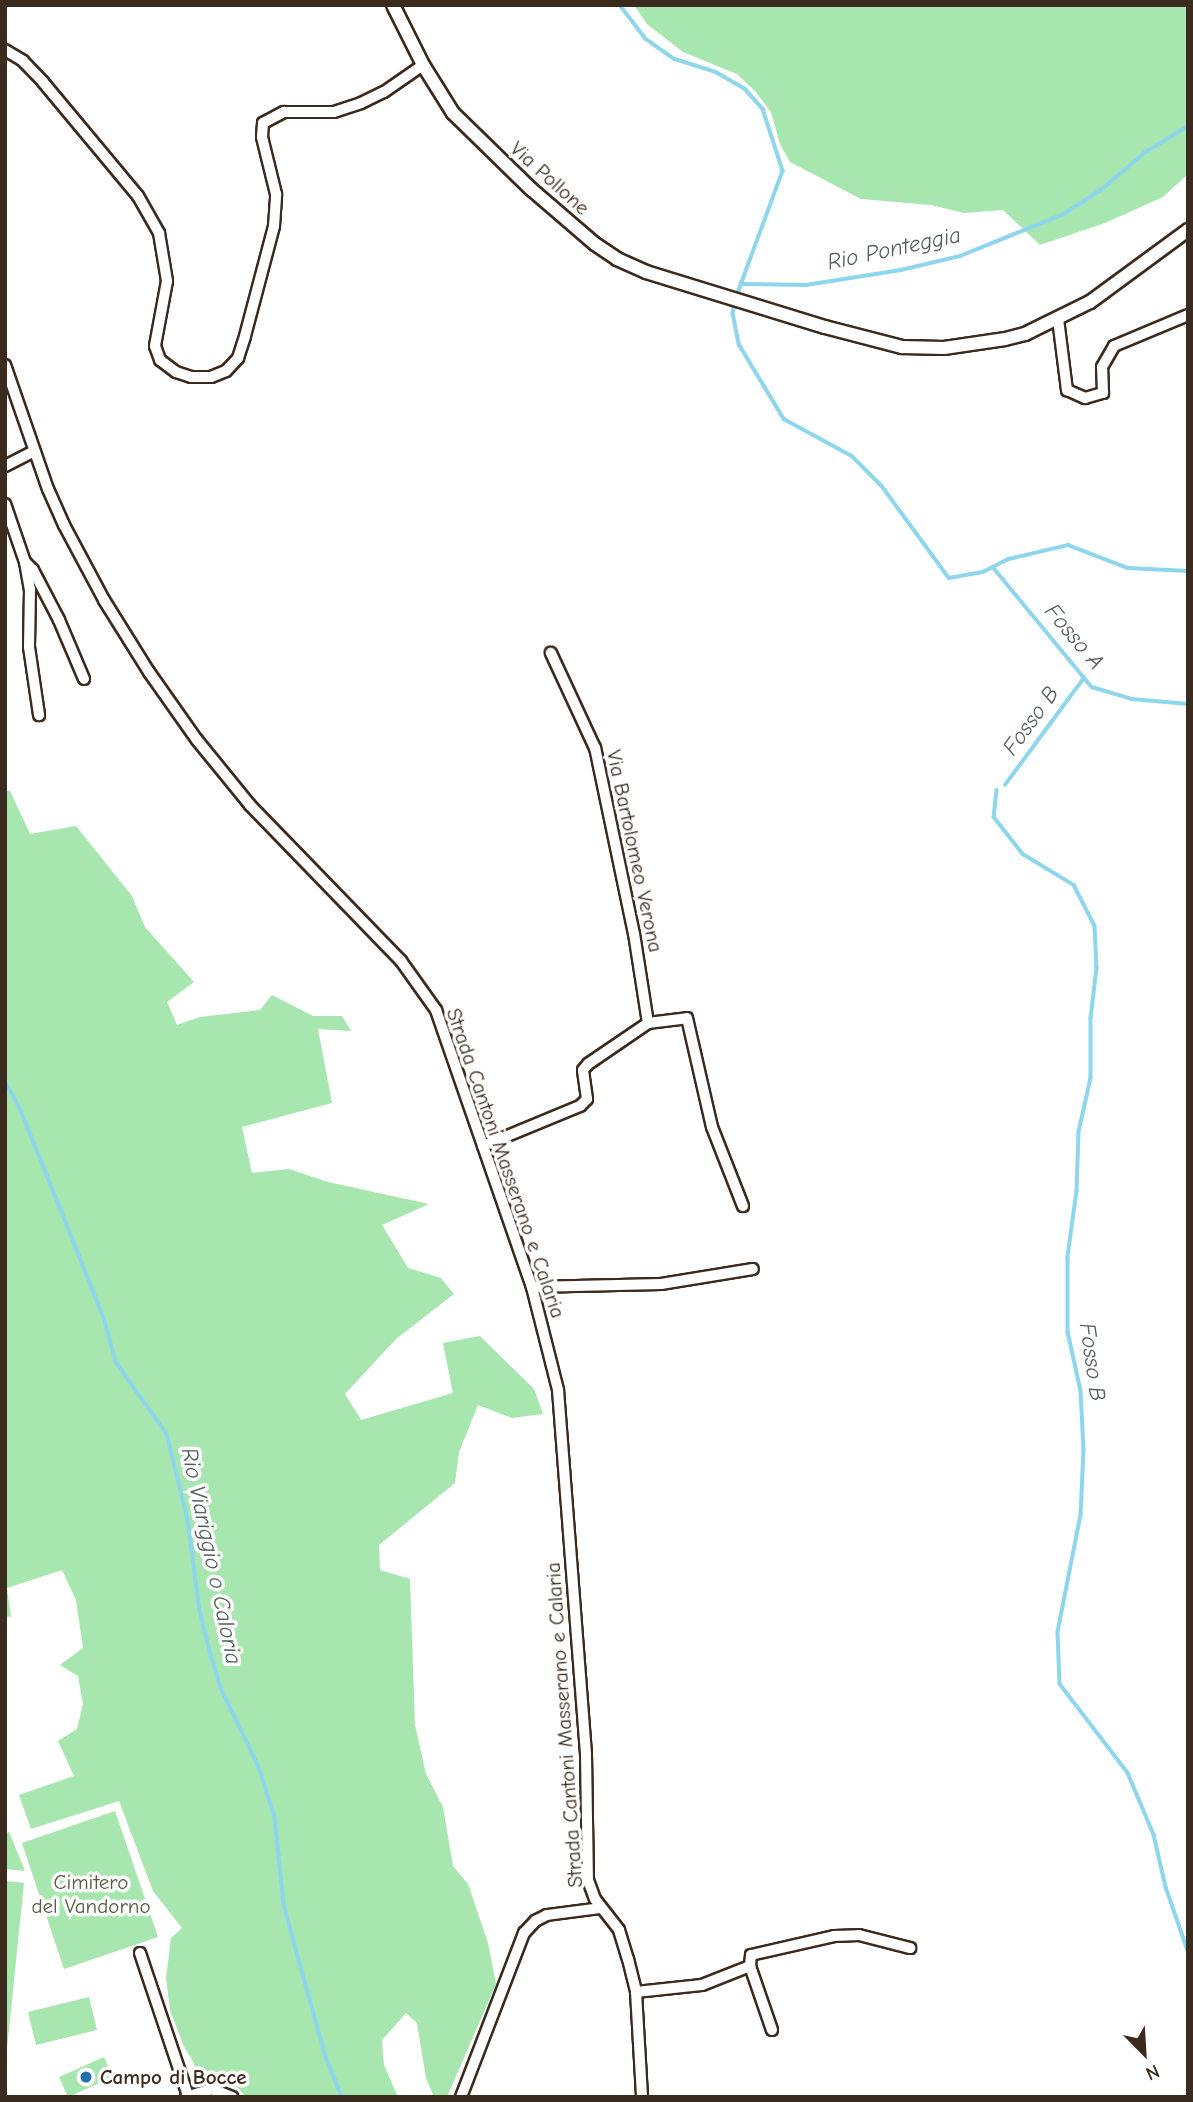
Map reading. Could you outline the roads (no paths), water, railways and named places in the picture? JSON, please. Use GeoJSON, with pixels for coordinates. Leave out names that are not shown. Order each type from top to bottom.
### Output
{"type":"FeatureCollection","features":[{"type":"Feature","properties":{"kind":"street","name":"Via Pollone"},"geometry":{"type":"LineString","coordinates":[[393,5],[423,65],[453,113],[531,189],[595,244],[617,259],[646,272],[745,303],[902,347],[944,348],[985,343],[1025,334],[1090,302],[1188,230]]}},
{"type":"Feature","properties":{"kind":"street"},"geometry":{"type":"LineString","coordinates":[[5,50],[23,61],[43,82],[138,195],[159,233],[167,281],[155,346],[160,360],[176,372],[191,377],[211,377],[226,371],[238,358],[242,347],[274,226],[275,194],[262,137],[262,122],[284,112],[334,112],[361,103],[384,92],[423,65]]}},
{"type":"Feature","properties":{"kind":"street"},"geometry":{"type":"LineString","coordinates":[[1058,319],[1068,390],[1085,398],[1103,393],[1101,367],[1114,346],[1188,315]]}},
{"type":"Feature","properties":{"kind":"street","name":"Strada Cantoni Masserano e Calaria"},"geometry":{"type":"LineString","coordinates":[[5,365],[34,451],[64,525],[104,600],[197,740],[250,805],[401,961],[430,1002],[532,1287],[558,1390],[586,1755],[588,1880],[601,1908],[619,1930],[636,1992],[642,2097]]}},
{"type":"Feature","properties":{"kind":"street"},"geometry":{"type":"LineString","coordinates":[[5,466],[34,451]]}},
{"type":"Feature","properties":{"kind":"street"},"geometry":{"type":"LineString","coordinates":[[5,504],[25,562],[30,589],[29,647],[39,715]]}},
{"type":"Feature","properties":{"kind":"street"},"geometry":{"type":"LineString","coordinates":[[25,562],[33,570],[59,620],[84,679]]}},
{"type":"Feature","properties":{"kind":"street","name":"Via Bartolomeo Verona"},"geometry":{"type":"LineString","coordinates":[[551,653],[595,748],[634,934],[648,1023]]}},
{"type":"Feature","properties":{"kind":"street"},"geometry":{"type":"LineString","coordinates":[[482,1146],[580,1106],[587,1098],[583,1070],[588,1064],[648,1023],[687,1018],[712,1127],[743,1206]]}},
{"type":"Feature","properties":{"kind":"street"},"geometry":{"type":"LineString","coordinates":[[532,1287],[661,1284],[753,1269]]}},
{"type":"Feature","properties":{"kind":"street"},"geometry":{"type":"LineString","coordinates":[[461,2097],[524,1933],[535,1921],[547,1915],[601,1908]]}},
{"type":"Feature","properties":{"kind":"street"},"geometry":{"type":"LineString","coordinates":[[772,2030],[750,1966],[751,1955],[834,1936],[859,1935],[910,1948]]}},
{"type":"Feature","properties":{"kind":"street"},"geometry":{"type":"LineString","coordinates":[[140,1953],[187,2096],[212,2089],[232,2097]]}},
{"type":"Feature","properties":{"kind":"street"},"geometry":{"type":"LineString","coordinates":[[636,1992],[702,1985],[750,1966]]}},
{"type":"Feature","properties":{"kind":"waterway"},"geometry":{"type":"LineString","coordinates":[[620,5],[646,39],[675,59],[716,72],[745,89],[763,109],[783,171],[737,296]]}},
{"type":"Feature","properties":{"kind":"waterway","name":"Rio Ponteggia"},"geometry":{"type":"LineString","coordinates":[[741,284],[806,285],[901,270],[960,256],[1064,214],[1101,190],[1144,153],[1188,126]]}},
{"type":"Feature","properties":{"kind":"waterway"},"geometry":{"type":"LineString","coordinates":[[735,304],[733,313],[739,344],[784,419],[852,456],[882,486],[949,578],[983,572],[1009,559],[1068,545],[1128,568],[1188,571]]}},
{"type":"Feature","properties":{"kind":"waterway","name":"Fosso A"},"geometry":{"type":"LineString","coordinates":[[993,567],[1092,687],[1132,699],[1188,704]]}},
{"type":"Feature","properties":{"kind":"waterway","name":"Fosso B"},"geometry":{"type":"LineString","coordinates":[[1005,785],[1084,678]]}},
{"type":"Feature","properties":{"kind":"waterway","name":"Fosso B"},"geometry":{"type":"LineString","coordinates":[[997,790],[994,817],[1023,854],[1074,885],[1095,926],[1097,968],[1091,1018],[1091,1078],[1079,1132],[1077,1191],[1068,1257],[1068,1332],[1081,1391],[1084,1450],[1081,1515],[1058,1632],[1060,1684],[1128,1773],[1154,1835],[1166,1887],[1188,1951]]}},
{"type":"Feature","properties":{"kind":"waterway","name":"Rio Viariggio o Caloria"},"geometry":{"type":"LineString","coordinates":[[5,1081],[19,1106],[104,1318],[116,1362],[167,1434],[188,1520],[200,1611],[209,1648],[221,1688],[259,1767],[275,1817],[284,1905],[326,2057],[342,2097]]}},
{"type":"Feature","properties":{"kind":"place","name":"Campo di Bocce"},"geometry":{"type":"Point","coordinates":[86,2077]}},
{"type":"Feature","properties":{"kind":"park label","name":"Cimitero del Vandorno"},"geometry":{"type":"Point","coordinates":[91,1894]}}]}
